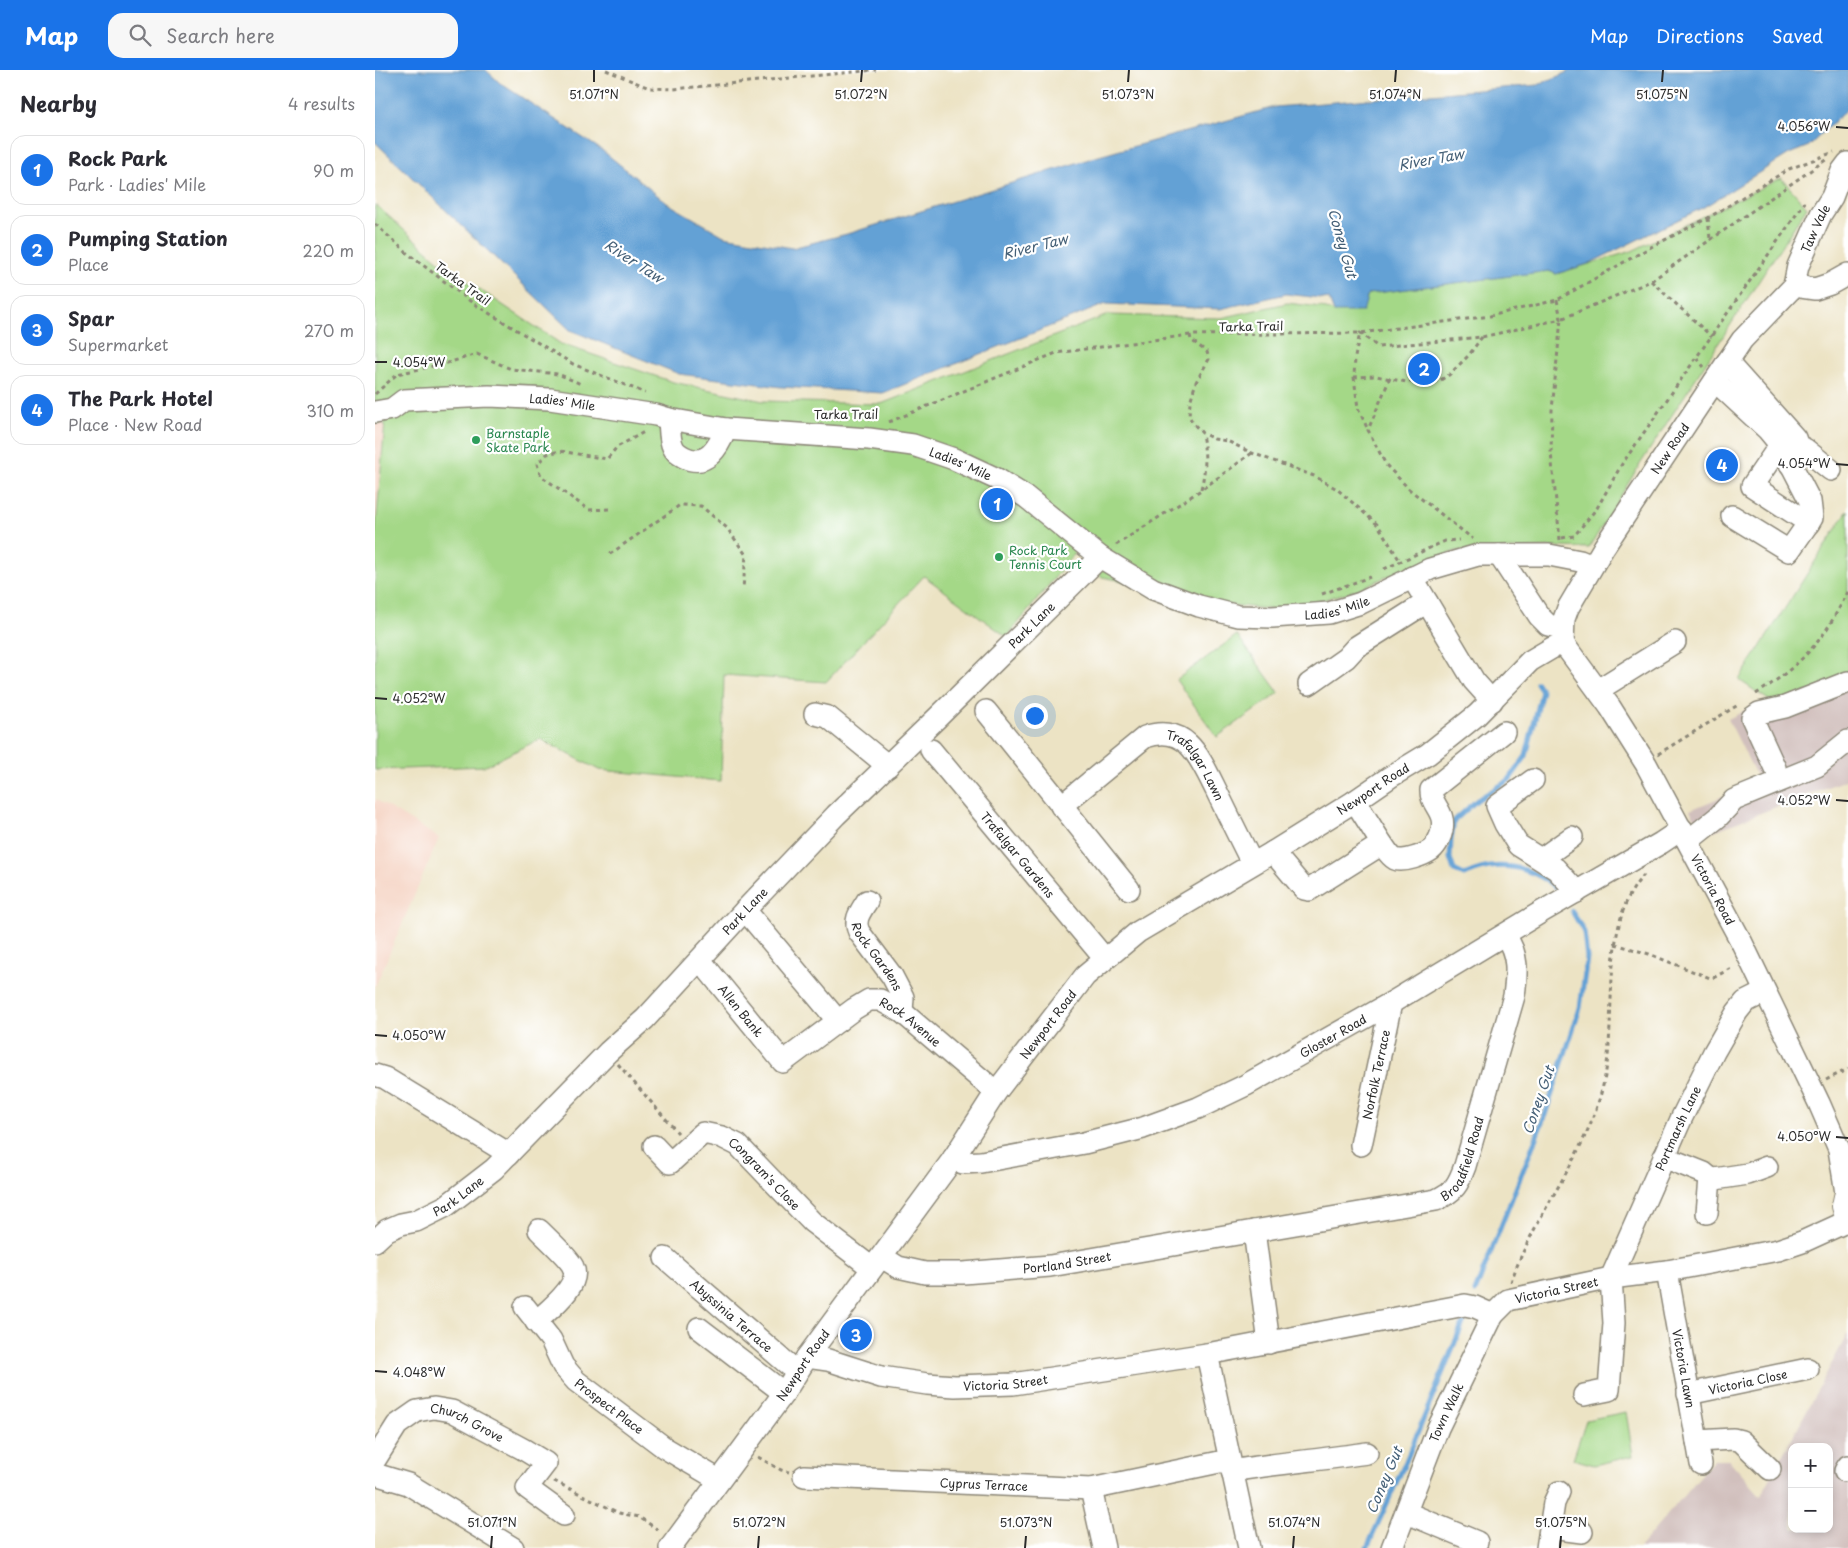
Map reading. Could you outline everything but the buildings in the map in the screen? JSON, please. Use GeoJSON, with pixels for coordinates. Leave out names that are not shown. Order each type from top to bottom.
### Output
{"type":"FeatureCollection","features":[{"type":"Feature","properties":{"kind":"street","name":"Taw Vale"},"geometry":{"type":"LineString","coordinates":[[1796,276],[1821,214],[1832,197],[1842,171],[1842,156]]}},
{"type":"Feature","properties":{"kind":"street"},"geometry":{"type":"LineString","coordinates":[[1796,276],[1815,288],[1830,284],[1848,274]]}},
{"type":"Feature","properties":{"kind":"street","name":"New Road"},"geometry":{"type":"LineString","coordinates":[[1563,635],[1568,608],[1592,566],[1742,340],[1796,276]]}},
{"type":"Feature","properties":{"kind":"street"},"geometry":{"type":"LineString","coordinates":[[1727,362],[1795,438],[1795,458],[1810,502],[1812,518],[1789,551],[1732,516]]}},
{"type":"Feature","properties":{"kind":"street"},"geometry":{"type":"LineString","coordinates":[[1715,381],[1795,458]]}},
{"type":"Feature","properties":{"kind":"street","name":"Ladies' Mile"},"geometry":{"type":"LineString","coordinates":[[375,412],[392,409],[404,400],[489,396],[550,399],[659,410],[726,428],[869,438],[913,445],[954,458],[997,479],[1025,497],[1100,558],[1153,589],[1199,606],[1238,616],[1272,617],[1329,612],[1361,604],[1406,569],[1478,555],[1530,554],[1561,547],[1580,561],[1592,566]]}},
{"type":"Feature","properties":{"kind":"street"},"geometry":{"type":"LineString","coordinates":[[659,410],[673,447],[678,454],[694,461],[702,460],[712,454],[719,445],[726,428]]}},
{"type":"Feature","properties":{"kind":"street"},"geometry":{"type":"LineString","coordinates":[[1780,445],[1752,486],[1809,523]]}},
{"type":"Feature","properties":{"kind":"street"},"geometry":{"type":"LineString","coordinates":[[1795,458],[1805,449],[1831,470]]}},
{"type":"Feature","properties":{"kind":"street"},"geometry":{"type":"LineString","coordinates":[[1499,555],[1539,616],[1563,635]]}},
{"type":"Feature","properties":{"kind":"street","name":"Park Lane"},"geometry":{"type":"LineString","coordinates":[[375,1241],[387,1230],[401,1224],[416,1221],[446,1206],[494,1169],[608,1052],[645,1019],[836,815],[1100,558]]}},
{"type":"Feature","properties":{"kind":"street"},"geometry":{"type":"LineString","coordinates":[[1406,569],[1474,681],[1492,701]]}},
{"type":"Feature","properties":{"kind":"street"},"geometry":{"type":"LineString","coordinates":[[1309,684],[1345,658],[1356,647],[1427,602]]}},
{"type":"Feature","properties":{"kind":"street","name":"Victoria Road"},"geometry":{"type":"LineString","coordinates":[[1563,635],[1646,764],[1750,959],[1843,1154],[1848,1208]]}},
{"type":"Feature","properties":{"kind":"street","name":"Newport Road"},"geometry":{"type":"LineString","coordinates":[[673,1545],[784,1393],[802,1364],[953,1159],[996,1092],[1085,976],[1138,932],[1273,852],[1440,745],[1492,701],[1530,662],[1552,648],[1563,635]]}},
{"type":"Feature","properties":{"kind":"street"},"geometry":{"type":"LineString","coordinates":[[1598,690],[1675,642]]}},
{"type":"Feature","properties":{"kind":"street"},"geometry":{"type":"LineString","coordinates":[[1775,768],[1752,718],[1759,713],[1785,707],[1848,682]]}},
{"type":"Feature","properties":{"kind":"street"},"geometry":{"type":"LineString","coordinates":[[986,711],[1129,889]]}},
{"type":"Feature","properties":{"kind":"street"},"geometry":{"type":"LineString","coordinates":[[815,714],[828,717],[887,766]]}},
{"type":"Feature","properties":{"kind":"street"},"geometry":{"type":"LineString","coordinates":[[1355,801],[1389,854],[1395,860],[1405,861],[1432,849],[1440,839],[1443,829],[1443,816],[1431,795],[1431,790],[1503,732]]}},
{"type":"Feature","properties":{"kind":"street","name":"Trafalgar Lawn"},"geometry":{"type":"LineString","coordinates":[[1061,806],[1145,737],[1156,733],[1176,736],[1188,744],[1206,770],[1251,864]]}},
{"type":"Feature","properties":{"kind":"street","name":"Gloster Road"},"geometry":{"type":"LineString","coordinates":[[953,1159],[963,1163],[996,1159],[1084,1143],[1160,1123],[1198,1108],[1246,1085],[1391,1004],[1661,843],[1685,835],[1717,817],[1734,800],[1817,766],[1848,741]]}},
{"type":"Feature","properties":{"kind":"street","name":"Trafalgar Gardens"},"geometry":{"type":"LineString","coordinates":[[931,750],[1105,959]]}},
{"type":"Feature","properties":{"kind":"street"},"geometry":{"type":"LineString","coordinates":[[1533,780],[1497,806],[1518,845],[1556,869],[1577,892]]}},
{"type":"Feature","properties":{"kind":"street"},"geometry":{"type":"LineString","coordinates":[[1541,859],[1572,837]]}},
{"type":"Feature","properties":{"kind":"street"},"geometry":{"type":"LineString","coordinates":[[1273,852],[1298,883],[1304,889],[1309,890],[1383,844]]}},
{"type":"Feature","properties":{"kind":"street","name":"Rock Gardens"},"geometry":{"type":"LineString","coordinates":[[867,901],[855,925],[892,976],[903,997],[902,1012]]}},
{"type":"Feature","properties":{"kind":"street"},"geometry":{"type":"LineString","coordinates":[[745,910],[838,1021]]}},
{"type":"Feature","properties":{"kind":"street","name":"Broadfield Road"},"geometry":{"type":"LineString","coordinates":[[1254,1231],[1436,1200],[1453,1190],[1465,1166],[1514,996],[1517,972],[1516,957],[1505,935]]}},
{"type":"Feature","properties":{"kind":"street","name":"Allen Bank"},"geometry":{"type":"LineString","coordinates":[[699,960],[783,1062]]}},
{"type":"Feature","properties":{"kind":"street","name":"Portmarsh Lane"},"geometry":{"type":"LineString","coordinates":[[1611,1278],[1681,1117],[1715,1052],[1737,1012],[1745,1002],[1765,992]]}},
{"type":"Feature","properties":{"kind":"street","name":"Rock Avenue"},"geometry":{"type":"LineString","coordinates":[[783,1062],[869,1000],[880,1000],[902,1012],[996,1092]]}},
{"type":"Feature","properties":{"kind":"street","name":"Norfolk Terrace"},"geometry":{"type":"LineString","coordinates":[[1361,1146],[1391,1004]]}},
{"type":"Feature","properties":{"kind":"street"},"geometry":{"type":"LineString","coordinates":[[375,1075],[385,1078],[509,1154]]}},
{"type":"Feature","properties":{"kind":"street","name":"Congram's Close"},"geometry":{"type":"LineString","coordinates":[[655,1146],[670,1163],[703,1133],[722,1137],[738,1145],[812,1222],[877,1263]]}},
{"type":"Feature","properties":{"kind":"street"},"geometry":{"type":"LineString","coordinates":[[1664,1157],[1715,1179],[1748,1174],[1767,1167]]}},
{"type":"Feature","properties":{"kind":"street"},"geometry":{"type":"LineString","coordinates":[[1707,1214],[1710,1178]]}},
{"type":"Feature","properties":{"kind":"street","name":"Victoria Street"},"geometry":{"type":"LineString","coordinates":[[802,1364],[828,1360],[881,1377],[927,1384],[955,1386],[1013,1384],[1207,1354],[1465,1305],[1493,1315],[1508,1300],[1611,1278],[1667,1271],[1777,1250],[1809,1239],[1848,1208]]}},
{"type":"Feature","properties":{"kind":"street","name":"Prospect Place"},"geometry":{"type":"LineString","coordinates":[[539,1230],[573,1267],[575,1276],[571,1288],[531,1314],[551,1340],[563,1366],[576,1381],[665,1448],[719,1480]]}},
{"type":"Feature","properties":{"kind":"street"},"geometry":{"type":"LineString","coordinates":[[1254,1231],[1269,1343]]}},
{"type":"Feature","properties":{"kind":"street","name":"Portland Street"},"geometry":{"type":"LineString","coordinates":[[877,1263],[913,1271],[963,1273],[1050,1266],[1254,1231]]}},
{"type":"Feature","properties":{"kind":"street","name":"Abyssinia Terrace"},"geometry":{"type":"LineString","coordinates":[[665,1258],[802,1364]]}},
{"type":"Feature","properties":{"kind":"street","name":"Victoria Lawn"},"geometry":{"type":"LineString","coordinates":[[1667,1271],[1701,1464]]}},
{"type":"Feature","properties":{"kind":"street"},"geometry":{"type":"LineString","coordinates":[[1584,1395],[1609,1390],[1613,1322],[1611,1278]]}},
{"type":"Feature","properties":{"kind":"street","name":"Town Walk"},"geometry":{"type":"LineString","coordinates":[[1393,1548],[1438,1428],[1493,1315]]}},
{"type":"Feature","properties":{"kind":"street"},"geometry":{"type":"LineString","coordinates":[[699,1328],[784,1393]]}},
{"type":"Feature","properties":{"kind":"street"},"geometry":{"type":"LineString","coordinates":[[1207,1354],[1249,1548]]}},
{"type":"Feature","properties":{"kind":"street","name":"Victoria Close"},"geometry":{"type":"LineString","coordinates":[[1688,1394],[1809,1369]]}},
{"type":"Feature","properties":{"kind":"street","name":"Church Grove"},"geometry":{"type":"LineString","coordinates":[[375,1460],[397,1425],[417,1411],[434,1408],[452,1411],[523,1449],[546,1464]]}},
{"type":"Feature","properties":{"kind":"street"},"geometry":{"type":"LineString","coordinates":[[1697,1441],[1733,1439],[1741,1441],[1770,1469]]}},
{"type":"Feature","properties":{"kind":"street","name":"Cyprus Terrace"},"geometry":{"type":"LineString","coordinates":[[804,1476],[1091,1489],[1230,1466],[1303,1462],[1367,1453]]}},
{"type":"Feature","properties":{"kind":"street"},"geometry":{"type":"LineString","coordinates":[[546,1464],[527,1488],[564,1515]]}},
{"type":"Feature","properties":{"kind":"street"},"geometry":{"type":"LineString","coordinates":[[375,1474],[408,1484],[513,1548]]}},
{"type":"Feature","properties":{"kind":"street"},"geometry":{"type":"LineString","coordinates":[[1091,1489],[1104,1548]]}},
{"type":"Feature","properties":{"kind":"street"},"geometry":{"type":"LineString","coordinates":[[1559,1492],[1554,1503],[1549,1538],[1582,1532]]}},
{"type":"Feature","properties":{"kind":"street"},"geometry":{"type":"LineString","coordinates":[[1407,1513],[1477,1542]]}},
{"type":"Feature","properties":{"kind":"path"},"geometry":{"type":"LineString","coordinates":[[606,70],[649,88],[674,89],[876,70]]}},
{"type":"Feature","properties":{"kind":"path"},"geometry":{"type":"LineString","coordinates":[[1474,540],[1410,490],[1386,465],[1358,408],[1354,377],[1355,357],[1360,333],[1378,347],[1482,337],[1561,319],[1651,281],[1710,240],[1842,156]]}},
{"type":"Feature","properties":{"kind":"path","name":"Tarka Trail"},"geometry":{"type":"LineString","coordinates":[[882,423],[892,422],[1056,353],[1190,335],[1360,333],[1490,316],[1557,300],[1649,248],[1708,218],[1789,169],[1842,156]]}},
{"type":"Feature","properties":{"kind":"path"},"geometry":{"type":"LineString","coordinates":[[1561,547],[1575,536],[1597,508],[1622,464],[1808,198]]}},
{"type":"Feature","properties":{"kind":"path"},"geometry":{"type":"LineString","coordinates":[[1708,218],[1710,240]]}},
{"type":"Feature","properties":{"kind":"path","name":"Tarka Trail"},"geometry":{"type":"LineString","coordinates":[[375,224],[407,253],[474,304],[573,364],[659,410]]}},
{"type":"Feature","properties":{"kind":"path"},"geometry":{"type":"LineString","coordinates":[[1651,281],[1712,337]]}},
{"type":"Feature","properties":{"kind":"path"},"geometry":{"type":"LineString","coordinates":[[1557,300],[1561,319],[1551,410],[1551,453],[1561,547]]}},
{"type":"Feature","properties":{"kind":"path"},"geometry":{"type":"LineString","coordinates":[[1190,335],[1191,340],[1207,352],[1209,359],[1197,382],[1190,402],[1189,416],[1193,423],[1202,433],[1214,439],[1227,441],[1252,453],[1315,476],[1337,489],[1378,525],[1406,569],[1380,572]]}},
{"type":"Feature","properties":{"kind":"path"},"geometry":{"type":"LineString","coordinates":[[1354,377],[1376,376],[1406,382],[1439,381],[1449,375],[1469,355],[1482,337]]}},
{"type":"Feature","properties":{"kind":"path"},"geometry":{"type":"LineString","coordinates":[[1697,358],[1702,364]]}},
{"type":"Feature","properties":{"kind":"path"},"geometry":{"type":"LineString","coordinates":[[1368,430],[1390,378]]}},
{"type":"Feature","properties":{"kind":"path"},"geometry":{"type":"LineString","coordinates":[[609,509],[589,510],[541,476],[537,464],[547,454],[560,451],[607,459],[617,447],[649,429],[659,410]]}},
{"type":"Feature","properties":{"kind":"path"},"geometry":{"type":"LineString","coordinates":[[1201,490],[1206,470],[1206,453],[1202,433]]}},
{"type":"Feature","properties":{"kind":"path"},"geometry":{"type":"LineString","coordinates":[[1100,558],[1111,548],[1201,490],[1252,453]]}},
{"type":"Feature","properties":{"kind":"path"},"geometry":{"type":"LineString","coordinates":[[610,554],[679,505],[701,506],[727,528],[746,555],[743,588]]}},
{"type":"Feature","properties":{"kind":"path"},"geometry":{"type":"LineString","coordinates":[[1551,538],[1561,547]]}},
{"type":"Feature","properties":{"kind":"path"},"geometry":{"type":"LineString","coordinates":[[1321,594],[1373,575]]}},
{"type":"Feature","properties":{"kind":"path"},"geometry":{"type":"LineString","coordinates":[[1749,698],[1773,683],[1800,661],[1820,639],[1848,592]]}},
{"type":"Feature","properties":{"kind":"path"},"geometry":{"type":"LineString","coordinates":[[1646,764],[1661,751],[1741,703]]}},
{"type":"Feature","properties":{"kind":"path"},"geometry":{"type":"LineString","coordinates":[[1508,1300],[1509,1288],[1517,1263],[1541,1214],[1585,1137],[1599,1105],[1609,1058],[1612,968],[1617,934],[1627,901],[1641,878],[1647,872]]}},
{"type":"Feature","properties":{"kind":"path"},"geometry":{"type":"LineString","coordinates":[[1615,944],[1649,954],[1713,978],[1750,959]]}},
{"type":"Feature","properties":{"kind":"path"},"geometry":{"type":"LineString","coordinates":[[608,1052],[689,1146]]}},
{"type":"Feature","properties":{"kind":"path"},"geometry":{"type":"LineString","coordinates":[[1811,1087],[1848,1069]]}},
{"type":"Feature","properties":{"kind":"path"},"geometry":{"type":"LineString","coordinates":[[744,1447],[781,1470],[804,1476]]}},
{"type":"Feature","properties":{"kind":"path"},"geometry":{"type":"LineString","coordinates":[[546,1464],[541,1473],[619,1513],[639,1517],[673,1545]]}},
{"type":"Feature","properties":{"kind":"shaded area"},"geometry":{"type":"Polygon","coordinates":[[[385,422],[375,538],[375,424],[385,422]]]}},
{"type":"Feature","properties":{"kind":"shaded area"},"geometry":{"type":"Polygon","coordinates":[[[1848,678],[1848,779],[1704,835],[1690,810],[1759,781],[1728,719],[1758,704],[1848,678]]]}},
{"type":"Feature","properties":{"kind":"shaded area"},"geometry":{"type":"Polygon","coordinates":[[[375,799],[439,838],[375,987],[375,799]]]}},
{"type":"Feature","properties":{"kind":"shaded area"},"geometry":{"type":"Polygon","coordinates":[[[1848,1333],[1848,1548],[1639,1548],[1714,1460],[1729,1460],[1761,1496],[1788,1445],[1788,1533],[1833,1533],[1833,1443],[1789,1443],[1848,1333]]]}},
{"type":"Feature","properties":{"kind":"green space"},"geometry":{"type":"Polygon","coordinates":[[[1781,178],[1807,207],[1637,469],[1589,548],[1557,547],[1456,551],[1407,568],[1356,590],[1286,611],[1212,603],[1155,587],[1102,577],[1077,550],[1007,637],[924,576],[826,682],[724,675],[721,781],[599,770],[540,739],[485,766],[375,770],[375,538],[385,422],[375,424],[375,204],[443,265],[561,344],[673,382],[763,401],[881,404],[1108,315],[1221,318],[1287,303],[1321,307],[1334,312],[1366,298],[1368,294],[1549,271],[1556,274],[1632,251],[1781,178]]]}},
{"type":"Feature","properties":{"kind":"green space"},"geometry":{"type":"Polygon","coordinates":[[[1848,510],[1848,678],[1773,703],[1739,680],[1848,510]]]}},
{"type":"Feature","properties":{"kind":"green space"},"geometry":{"type":"Polygon","coordinates":[[[1237,635],[1279,693],[1217,737],[1176,680],[1237,635]]]}},
{"type":"Feature","properties":{"kind":"green space"},"geometry":{"type":"Polygon","coordinates":[[[1626,1412],[1633,1456],[1594,1465],[1573,1459],[1586,1420],[1626,1412]]]}},
{"type":"Feature","properties":{"kind":"water","name":"River Taw"},"geometry":{"type":"Polygon","coordinates":[[[375,70],[486,70],[500,83],[603,151],[667,203],[724,236],[792,248],[847,234],[1099,156],[1275,107],[1538,85],[1572,70],[1848,70],[1848,108],[1809,146],[1789,154],[1704,207],[1588,264],[1556,274],[1549,271],[1368,294],[1363,312],[1334,312],[1329,299],[1286,294],[1220,309],[1106,304],[883,393],[781,387],[679,374],[570,330],[375,142],[375,70]]]}},
{"type":"Feature","properties":{"kind":"waterway","name":"Coney Gut"},"geometry":{"type":"LineString","coordinates":[[1537,683],[1542,691],[1526,756],[1509,780],[1477,800],[1454,821],[1450,858],[1454,870],[1464,875],[1477,870],[1499,866],[1517,868],[1543,878],[1558,889]]}},
{"type":"Feature","properties":{"kind":"waterway","name":"Coney Gut"},"geometry":{"type":"LineString","coordinates":[[1475,1292],[1545,1115],[1580,1008],[1587,958],[1584,932],[1572,911]]}},
{"type":"Feature","properties":{"kind":"waterway","name":"Coney Gut"},"geometry":{"type":"LineString","coordinates":[[1367,1548],[1406,1461],[1468,1311]]}},
{"type":"Feature","properties":{"kind":"place","name":"Pumping Station"},"geometry":{"type":"Point","coordinates":[1424,369]}},
{"type":"Feature","properties":{"kind":"place","name":"Barnstaple Skate Park"},"geometry":{"type":"Point","coordinates":[476,440]}},
{"type":"Feature","properties":{"kind":"place","name":"The Park Hotel"},"geometry":{"type":"Point","coordinates":[1722,465]}},
{"type":"Feature","properties":{"kind":"place","name":"Rock Park"},"geometry":{"type":"Point","coordinates":[997,504]}},
{"type":"Feature","properties":{"kind":"place","name":"Rock Park Tennis Court"},"geometry":{"type":"Point","coordinates":[999,557]}},
{"type":"Feature","properties":{"kind":"place","name":"Spar"},"geometry":{"type":"Point","coordinates":[856,1335]}}]}
